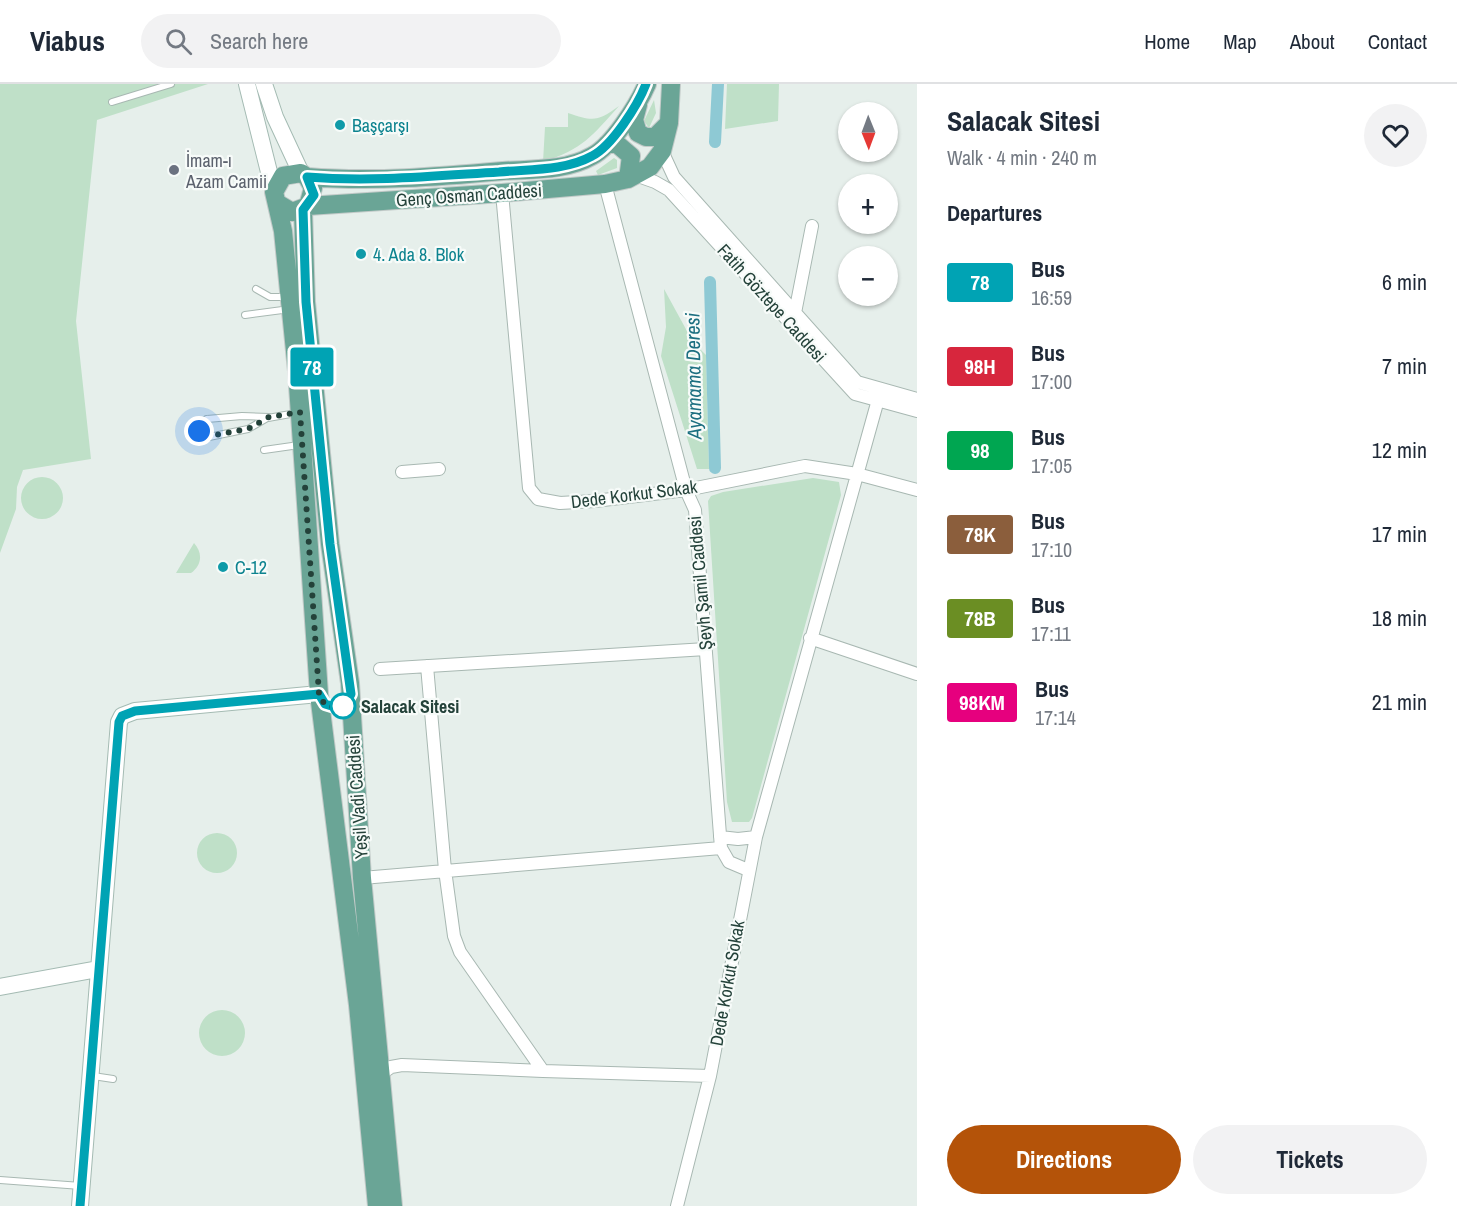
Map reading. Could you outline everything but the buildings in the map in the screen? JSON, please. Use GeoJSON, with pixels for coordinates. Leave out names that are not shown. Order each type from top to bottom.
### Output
{"type":"FeatureCollection","features":[{"type":"Feature","properties":{"kind":"main road"},"geometry":{"type":"LineString","coordinates":[[608,144],[617,144],[626,148],[631,156],[633,177],[650,167],[662,151],[669,123],[671,84]]}},
{"type":"Feature","properties":{"kind":"main road"},"geometry":{"type":"LineString","coordinates":[[643,92],[634,120],[638,133],[646,137],[655,137],[669,123]]}},
{"type":"Feature","properties":{"kind":"main road"},"geometry":{"type":"LineString","coordinates":[[608,144],[643,92]]}},
{"type":"Feature","properties":{"kind":"main road","name":"Genç Osman Caddesi"},"geometry":{"type":"LineString","coordinates":[[304,175],[394,180],[568,166],[596,155],[608,144]]}},
{"type":"Feature","properties":{"kind":"main road"},"geometry":{"type":"LineString","coordinates":[[304,175],[314,195],[306,208],[292,212],[275,198],[283,176],[304,175]]}},
{"type":"Feature","properties":{"kind":"main road","name":"Genç Osman Caddesi"},"geometry":{"type":"LineString","coordinates":[[306,208],[605,184],[633,177]]}},
{"type":"Feature","properties":{"kind":"main road","name":"Yeşil Vadi Caddesi"},"geometry":{"type":"LineString","coordinates":[[275,198],[283,231],[303,445],[320,694],[357,994],[377,1206]]}},
{"type":"Feature","properties":{"kind":"main road","name":"Yeşil Vadi Caddesi"},"geometry":{"type":"LineString","coordinates":[[306,208],[306,302],[330,544],[351,689],[362,878],[393,1206]]}},
{"type":"Feature","properties":{"kind":"main road"},"geometry":{"type":"LineString","coordinates":[[332,675],[342,676],[351,689],[346,703],[338,708],[329,707],[320,694],[323,680],[332,675]]}},
{"type":"Feature","properties":{"kind":"street","name":"Yeşil Vadi Caddesi"},"geometry":{"type":"LineString","coordinates":[[247,84],[275,198]]}},
{"type":"Feature","properties":{"kind":"street"},"geometry":{"type":"LineString","coordinates":[[264,84],[275,117],[304,175]]}},
{"type":"Feature","properties":{"kind":"street","name":"Fatih Göztepe Caddesi"},"geometry":{"type":"LineString","coordinates":[[662,151],[674,177],[855,394],[917,399]]}},
{"type":"Feature","properties":{"kind":"street","name":"Fatih Göztepe Caddesi"},"geometry":{"type":"LineString","coordinates":[[633,177],[655,182],[669,190],[794,319]]}},
{"type":"Feature","properties":{"kind":"street","name":"Şeyh Şamil Caddesi"},"geometry":{"type":"LineString","coordinates":[[605,184],[686,490],[695,510],[721,843]]}},
{"type":"Feature","properties":{"kind":"street","name":"Dede Korkut Sokak"},"geometry":{"type":"LineString","coordinates":[[502,193],[529,488],[538,499],[560,503],[686,490],[805,466],[857,474],[917,490]]}},
{"type":"Feature","properties":{"kind":"street"},"geometry":{"type":"LineString","coordinates":[[794,319],[812,226]]}},
{"type":"Feature","properties":{"kind":"street"},"geometry":{"type":"LineString","coordinates":[[857,474],[880,395]]}},
{"type":"Feature","properties":{"kind":"street","name":"Fatih Göztepe Caddesi"},"geometry":{"type":"LineString","coordinates":[[880,395],[917,411]]}},
{"type":"Feature","properties":{"kind":"street"},"geometry":{"type":"LineString","coordinates":[[402,472],[439,469]]}},
{"type":"Feature","properties":{"kind":"street","name":"Dede Korkut Sokak"},"geometry":{"type":"LineString","coordinates":[[677,1206],[710,1076],[756,837],[857,474]]}},
{"type":"Feature","properties":{"kind":"street"},"geometry":{"type":"LineString","coordinates":[[810,638],[917,674]]}},
{"type":"Feature","properties":{"kind":"street"},"geometry":{"type":"LineString","coordinates":[[380,669],[706,649]]}},
{"type":"Feature","properties":{"kind":"street"},"geometry":{"type":"LineString","coordinates":[[427,666],[454,936],[460,952],[543,1071]]}},
{"type":"Feature","properties":{"kind":"street"},"geometry":{"type":"LineString","coordinates":[[80,1206],[116,737],[122,716],[135,711],[320,694]]}},
{"type":"Feature","properties":{"kind":"street"},"geometry":{"type":"LineString","coordinates":[[362,878],[721,843],[756,837]]}},
{"type":"Feature","properties":{"kind":"street"},"geometry":{"type":"LineString","coordinates":[[721,843],[729,862],[748,870]]}},
{"type":"Feature","properties":{"kind":"street"},"geometry":{"type":"LineString","coordinates":[[0,987],[98,969]]}},
{"type":"Feature","properties":{"kind":"street"},"geometry":{"type":"LineString","coordinates":[[378,1045],[390,1059],[402,1065]]}},
{"type":"Feature","properties":{"kind":"street"},"geometry":{"type":"LineString","coordinates":[[381,1074],[391,1067],[402,1065],[710,1076]]}},
{"type":"Feature","properties":{"kind":"lane"},"geometry":{"type":"LineString","coordinates":[[112,102],[171,84]]}},
{"type":"Feature","properties":{"kind":"lane"},"geometry":{"type":"LineString","coordinates":[[256,289],[270,297],[290,303]]}},
{"type":"Feature","properties":{"kind":"lane"},"geometry":{"type":"LineString","coordinates":[[245,315],[290,303]]}},
{"type":"Feature","properties":{"kind":"lane"},"geometry":{"type":"LineString","coordinates":[[248,423],[300,412]]}},
{"type":"Feature","properties":{"kind":"lane"},"geometry":{"type":"LineString","coordinates":[[242,416],[269,417],[248,429],[209,436],[203,436],[199,431],[201,422],[207,419],[242,416]]}},
{"type":"Feature","properties":{"kind":"lane"},"geometry":{"type":"LineString","coordinates":[[264,450],[303,445]]}},
{"type":"Feature","properties":{"kind":"lane"},"geometry":{"type":"LineString","coordinates":[[90,1076],[113,1079]]}},
{"type":"Feature","properties":{"kind":"lane"},"geometry":{"type":"LineString","coordinates":[[0,1180],[81,1186]]}},
{"type":"Feature","properties":{"kind":"green space"},"geometry":{"type":"Polygon","coordinates":[[[0,84],[208,84],[97,120],[76,321],[91,459],[23,470],[17,487],[16,509],[0,553],[0,84]]]}},
{"type":"Feature","properties":{"kind":"green space"},"geometry":{"type":"Polygon","coordinates":[[[727,84],[779,84],[778,121],[725,129],[727,84]]]}},
{"type":"Feature","properties":{"kind":"green space"},"geometry":{"type":"Polygon","coordinates":[[[654,100],[656,113],[649,128],[644,121],[654,100]]]}},
{"type":"Feature","properties":{"kind":"green space"},"geometry":{"type":"Polygon","coordinates":[[[619,106],[578,146],[543,162],[545,127],[568,127],[568,113],[590,119],[606,115],[619,106]]]}},
{"type":"Feature","properties":{"kind":"green space"},"geometry":{"type":"Polygon","coordinates":[[[614,158],[617,160],[617,168],[598,175],[596,171],[614,158]]]}},
{"type":"Feature","properties":{"kind":"green space"},"geometry":{"type":"Polygon","coordinates":[[[664,289],[693,342],[706,355],[709,469],[697,469],[661,356],[666,327],[664,289]]]}},
{"type":"Feature","properties":{"kind":"green space"},"geometry":{"type":"Polygon","coordinates":[[[42,477],[57,483],[63,498],[57,513],[42,519],[27,513],[21,498],[27,483],[42,477]]]}},
{"type":"Feature","properties":{"kind":"green space"},"geometry":{"type":"Polygon","coordinates":[[[813,478],[839,482],[841,495],[752,818],[749,822],[732,822],[727,802],[708,501],[711,496],[723,492],[813,478]]]}},
{"type":"Feature","properties":{"kind":"green space"},"geometry":{"type":"Polygon","coordinates":[[[194,543],[200,555],[199,563],[191,573],[176,573],[194,543]]]}},
{"type":"Feature","properties":{"kind":"green space"},"geometry":{"type":"Polygon","coordinates":[[[217,833],[231,839],[237,853],[231,867],[217,873],[203,867],[197,853],[203,839],[217,833]]]}},
{"type":"Feature","properties":{"kind":"green space"},"geometry":{"type":"Polygon","coordinates":[[[222,1010],[238,1017],[245,1033],[238,1049],[222,1056],[206,1049],[199,1033],[206,1017],[222,1010]]]}},
{"type":"Feature","properties":{"kind":"waterway","name":"Ayamama Deresi"},"geometry":{"type":"LineString","coordinates":[[715,142],[718,84]]}},
{"type":"Feature","properties":{"kind":"waterway","name":"Ayamama Deresi"},"geometry":{"type":"LineString","coordinates":[[710,282],[715,468]]}},
{"type":"Feature","properties":{"kind":"bus line","name":"78"},"geometry":{"type":"LineString","coordinates":[[80,1206],[117,730],[122,716],[135,711],[319,694],[321,700],[329,707],[338,708],[346,703],[351,694],[330,544],[306,302],[303,210],[312,201],[314,195],[307,177],[394,180],[568,166],[596,155],[608,144],[639,100],[646,84]]}},
{"type":"Feature","properties":{"kind":"place","name":"Başçarşı"},"geometry":{"type":"Point","coordinates":[340,125]}},
{"type":"Feature","properties":{"kind":"place","name":"İmam-ı Azam Camii"},"geometry":{"type":"Point","coordinates":[174,170]}},
{"type":"Feature","properties":{"kind":"place","name":"4. Ada 8. Blok"},"geometry":{"type":"Point","coordinates":[361,254]}},
{"type":"Feature","properties":{"kind":"place","name":"C-12"},"geometry":{"type":"Point","coordinates":[223,567]}},
{"type":"Feature","properties":{"kind":"place","name":"Salacak Sitesi"},"geometry":{"type":"Point","coordinates":[343,706]}},
{"type":"Feature","properties":{"kind":"route"},"geometry":{"type":"LineString","coordinates":[[199,431],[203,436],[209,436],[248,429],[269,417],[300,412],[319,694],[321,700],[329,707],[343,706]]}}]}
